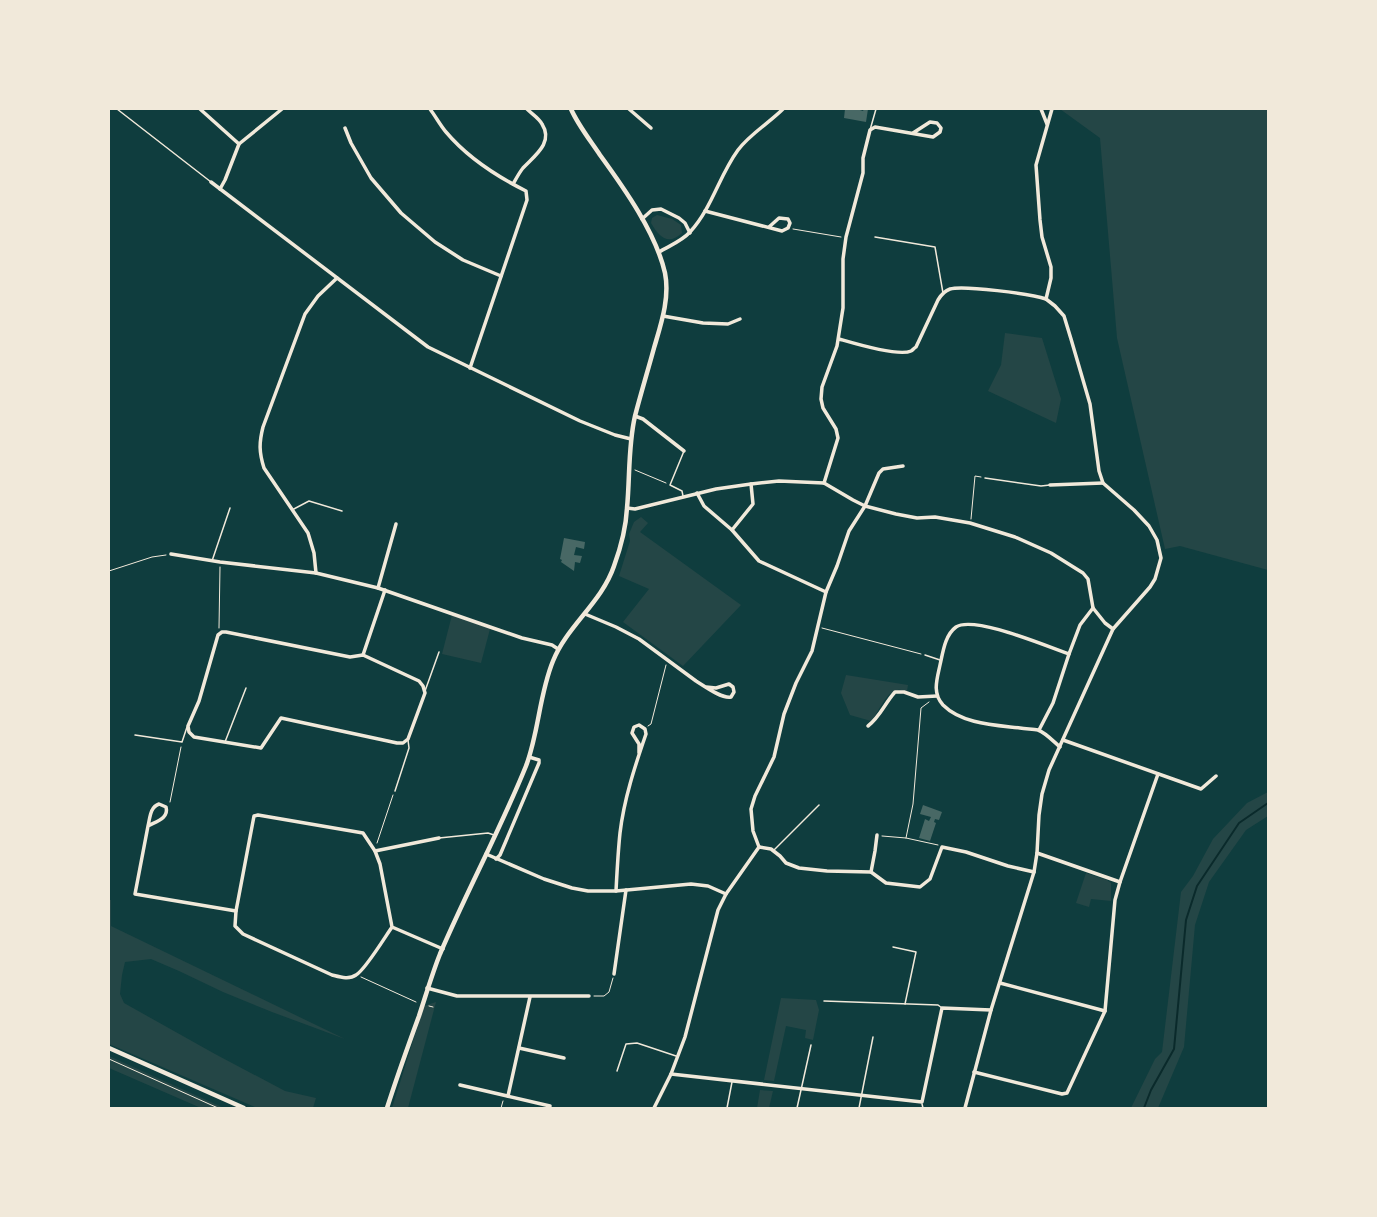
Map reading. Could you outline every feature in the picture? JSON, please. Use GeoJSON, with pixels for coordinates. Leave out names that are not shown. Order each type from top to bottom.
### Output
{"type":"FeatureCollection","features":[{"type":"Feature","properties":{"kind":"street"},"geometry":{"type":"LineString","coordinates":[[200,109],[239,144]]}},
{"type":"Feature","properties":{"kind":"street"},"geometry":{"type":"LineString","coordinates":[[220,189],[239,144],[282,109]]}},
{"type":"Feature","properties":{"kind":"street"},"geometry":{"type":"LineString","coordinates":[[430,109],[445,132],[461,148],[478,162],[513,184],[526,190],[527,200],[470,368]]}},
{"type":"Feature","properties":{"kind":"street"},"geometry":{"type":"LineString","coordinates":[[513,184],[522,169],[540,151],[544,143],[546,133],[543,124],[527,109]]}},
{"type":"Feature","properties":{"kind":"street"},"geometry":{"type":"LineString","coordinates":[[387,1108],[423,1004],[427,988],[442,949],[529,757],[548,675],[558,649],[600,593],[610,576],[623,537],[627,508],[631,439],[635,416],[663,316],[665,276],[659,252],[642,219],[570,109]]}},
{"type":"Feature","properties":{"kind":"street"},"geometry":{"type":"LineString","coordinates":[[629,109],[651,128]]}},
{"type":"Feature","properties":{"kind":"street"},"geometry":{"type":"LineString","coordinates":[[659,252],[690,233],[705,211],[730,162],[738,150],[751,136],[783,109]]}},
{"type":"Feature","properties":{"kind":"street"},"geometry":{"type":"LineString","coordinates":[[1041,109],[1047,124]]}},
{"type":"Feature","properties":{"kind":"street"},"geometry":{"type":"LineString","coordinates":[[1046,299],[1049,293],[1051,267],[1042,237],[1036,165],[1052,109]]}},
{"type":"Feature","properties":{"kind":"street"},"geometry":{"type":"LineString","coordinates":[[824,483],[838,438],[836,429],[823,408],[821,399],[822,387],[837,346],[843,308],[843,259],[846,237],[863,173],[863,158],[870,130],[875,127],[933,137],[940,132],[941,128],[937,123],[930,122],[913,133]]}},
{"type":"Feature","properties":{"kind":"street"},"geometry":{"type":"LineString","coordinates":[[345,128],[351,143],[371,178],[401,213],[435,242],[463,260],[501,276]]}},
{"type":"Feature","properties":{"kind":"street"},"geometry":{"type":"LineString","coordinates":[[211,182],[428,347],[580,421],[615,436],[631,439]]}},
{"type":"Feature","properties":{"kind":"street"},"geometry":{"type":"LineString","coordinates":[[642,219],[652,210],[660,209],[685,223],[690,233]]}},
{"type":"Feature","properties":{"kind":"street"},"geometry":{"type":"LineString","coordinates":[[705,211],[782,231],[788,228],[790,222],[788,219],[780,218],[769,227]]}},
{"type":"Feature","properties":{"kind":"street"},"geometry":{"type":"LineString","coordinates":[[316,573],[314,552],[308,533],[264,468],[260,457],[260,442],[263,427],[305,314],[318,296],[337,278]]}},
{"type":"Feature","properties":{"kind":"street"},"geometry":{"type":"LineString","coordinates":[[838,339],[877,349],[897,352],[912,351],[916,347],[938,300],[943,293],[950,289],[964,288],[1023,294],[1046,299],[1064,316],[1090,404],[1099,471],[1103,482],[1149,526],[1157,540],[1160,558],[1155,579],[1150,587],[1113,629],[1049,770],[1042,794],[1039,815],[1038,853],[1034,872],[991,1010],[965,1108]]}},
{"type":"Feature","properties":{"kind":"street"},"geometry":{"type":"LineString","coordinates":[[663,316],[703,323],[728,324],[740,319]]}},
{"type":"Feature","properties":{"kind":"street"},"geometry":{"type":"LineString","coordinates":[[635,416],[643,419],[684,451]]}},
{"type":"Feature","properties":{"kind":"street"},"geometry":{"type":"LineString","coordinates":[[759,847],[753,832],[751,809],[755,796],[774,758],[784,714],[796,683],[812,651],[826,592],[849,531],[865,506],[880,470],[903,466]]}},
{"type":"Feature","properties":{"kind":"street"},"geometry":{"type":"LineString","coordinates":[[627,508],[635,509],[683,496],[751,484],[779,481],[824,483],[865,506],[916,518],[935,517],[970,523],[1015,536],[1051,553],[1083,573],[1088,579],[1093,608],[1105,623],[1113,629]]}},
{"type":"Feature","properties":{"kind":"street"},"geometry":{"type":"LineString","coordinates":[[1050,485],[1103,482]]}},
{"type":"Feature","properties":{"kind":"street"},"geometry":{"type":"LineString","coordinates":[[732,530],[753,504],[751,484]]}},
{"type":"Feature","properties":{"kind":"street"},"geometry":{"type":"LineString","coordinates":[[697,493],[704,506],[732,530],[759,561],[826,592]]}},
{"type":"Feature","properties":{"kind":"street"},"geometry":{"type":"LineString","coordinates":[[378,588],[396,524]]}},
{"type":"Feature","properties":{"kind":"street"},"geometry":{"type":"LineString","coordinates":[[171,554],[212,561],[316,573],[378,588],[522,638],[552,645],[558,649]]}},
{"type":"Feature","properties":{"kind":"street"},"geometry":{"type":"LineString","coordinates":[[363,655],[385,590]]}},
{"type":"Feature","properties":{"kind":"street"},"geometry":{"type":"LineString","coordinates":[[1039,730],[1055,698],[1080,625],[1093,608]]}},
{"type":"Feature","properties":{"kind":"street"},"geometry":{"type":"LineString","coordinates":[[585,614],[626,632],[640,640],[706,687],[726,698],[731,697],[734,692],[733,687],[729,684],[716,688],[706,687]]}},
{"type":"Feature","properties":{"kind":"street"},"geometry":{"type":"LineString","coordinates":[[1060,747],[1039,730],[978,722],[950,711],[942,704],[937,696],[936,686],[948,634],[957,626],[969,624],[982,625],[1018,635],[1069,654]]}},
{"type":"Feature","properties":{"kind":"street"},"geometry":{"type":"LineString","coordinates":[[222,632],[350,658],[363,655],[419,681],[424,686],[425,693],[408,739],[403,743],[397,743],[281,718],[261,748],[194,737],[190,732],[188,726],[199,701],[218,635],[222,632]]}},
{"type":"Feature","properties":{"kind":"street"},"geometry":{"type":"LineString","coordinates":[[868,726],[880,714],[888,700],[896,692],[904,692],[918,697],[937,696]]}},
{"type":"Feature","properties":{"kind":"street"},"geometry":{"type":"LineString","coordinates":[[616,891],[622,820],[627,794],[646,734],[645,729],[642,726],[634,727],[632,730],[632,736],[639,744],[639,753]]}},
{"type":"Feature","properties":{"kind":"street"},"geometry":{"type":"LineString","coordinates":[[1063,740],[1201,790],[1216,776]]}},
{"type":"Feature","properties":{"kind":"street"},"geometry":{"type":"LineString","coordinates":[[496,859],[500,855],[539,763],[539,760],[529,757]]}},
{"type":"Feature","properties":{"kind":"street"},"geometry":{"type":"LineString","coordinates":[[974,1072],[1062,1094],[1067,1093],[1105,1011],[1115,900],[1158,774]]}},
{"type":"Feature","properties":{"kind":"street"},"geometry":{"type":"LineString","coordinates":[[148,826],[167,814],[166,807],[159,804],[152,809],[148,826],[135,894],[236,911]]}},
{"type":"Feature","properties":{"kind":"street"},"geometry":{"type":"LineString","coordinates":[[258,815],[363,833],[374,852],[380,864],[392,927],[357,975],[349,978],[342,978],[332,975],[243,934],[235,926],[236,911],[254,816],[258,815]]}},
{"type":"Feature","properties":{"kind":"street"},"geometry":{"type":"LineString","coordinates":[[871,872],[877,835]]}},
{"type":"Feature","properties":{"kind":"street"},"geometry":{"type":"LineString","coordinates":[[374,852],[438,838]]}},
{"type":"Feature","properties":{"kind":"street"},"geometry":{"type":"LineString","coordinates":[[759,847],[767,847],[774,850],[786,862],[799,868],[827,871],[871,872],[886,883],[920,887],[930,879],[942,846],[966,852],[1008,866],[1034,872]]}},
{"type":"Feature","properties":{"kind":"street"},"geometry":{"type":"LineString","coordinates":[[654,1108],[671,1074],[685,1037],[718,910],[726,894],[759,847]]}},
{"type":"Feature","properties":{"kind":"street"},"geometry":{"type":"LineString","coordinates":[[1038,853],[1120,882]]}},
{"type":"Feature","properties":{"kind":"street"},"geometry":{"type":"LineString","coordinates":[[486,854],[544,880],[565,887],[588,891],[616,891],[698,884],[708,886],[726,894]]}},
{"type":"Feature","properties":{"kind":"street"},"geometry":{"type":"LineString","coordinates":[[614,974],[626,890]]}},
{"type":"Feature","properties":{"kind":"street"},"geometry":{"type":"LineString","coordinates":[[392,927],[442,949]]}},
{"type":"Feature","properties":{"kind":"street"},"geometry":{"type":"LineString","coordinates":[[1000,984],[1105,1011]]}},
{"type":"Feature","properties":{"kind":"street"},"geometry":{"type":"LineString","coordinates":[[427,988],[457,996],[589,996]]}},
{"type":"Feature","properties":{"kind":"street"},"geometry":{"type":"LineString","coordinates":[[506,1095],[530,997]]}},
{"type":"Feature","properties":{"kind":"street"},"geometry":{"type":"LineString","coordinates":[[671,1074],[922,1102],[942,1008],[991,1010]]}},
{"type":"Feature","properties":{"kind":"street"},"geometry":{"type":"LineString","coordinates":[[109,1048],[244,1108]]}},
{"type":"Feature","properties":{"kind":"street"},"geometry":{"type":"LineString","coordinates":[[518,1048],[564,1058]]}},
{"type":"Feature","properties":{"kind":"street"},"geometry":{"type":"LineString","coordinates":[[460,1084],[550,1106]]}},
{"type":"Feature","properties":{"kind":"lane"},"geometry":{"type":"LineString","coordinates":[[117,109],[211,182]]}},
{"type":"Feature","properties":{"kind":"lane"},"geometry":{"type":"LineString","coordinates":[[870,130],[876,109]]}},
{"type":"Feature","properties":{"kind":"lane"},"geometry":{"type":"LineString","coordinates":[[875,237],[935,247],[943,293]]}},
{"type":"Feature","properties":{"kind":"lane"},"geometry":{"type":"LineString","coordinates":[[683,496],[682,491],[670,485],[684,451]]}},
{"type":"Feature","properties":{"kind":"lane"},"geometry":{"type":"LineString","coordinates":[[985,478],[1041,486],[1050,485]]}},
{"type":"Feature","properties":{"kind":"lane"},"geometry":{"type":"LineString","coordinates":[[292,510],[309,500],[342,511]]}},
{"type":"Feature","properties":{"kind":"lane"},"geometry":{"type":"LineString","coordinates":[[212,561],[230,508]]}},
{"type":"Feature","properties":{"kind":"lane"},"geometry":{"type":"LineString","coordinates":[[425,693],[439,652]]}},
{"type":"Feature","properties":{"kind":"lane"},"geometry":{"type":"LineString","coordinates":[[925,655],[941,660]]}},
{"type":"Feature","properties":{"kind":"lane"},"geometry":{"type":"LineString","coordinates":[[225,742],[246,688]]}},
{"type":"Feature","properties":{"kind":"lane"},"geometry":{"type":"LineString","coordinates":[[135,735],[182,742],[188,726]]}},
{"type":"Feature","properties":{"kind":"lane"},"geometry":{"type":"LineString","coordinates":[[395,791],[409,748],[408,739]]}},
{"type":"Feature","properties":{"kind":"lane"},"geometry":{"type":"LineString","coordinates":[[774,850],[819,804]]}},
{"type":"Feature","properties":{"kind":"lane"},"geometry":{"type":"LineString","coordinates":[[438,838],[488,833],[494,835]]}},
{"type":"Feature","properties":{"kind":"lane"},"geometry":{"type":"LineString","coordinates":[[893,947],[916,952],[905,1004]]}},
{"type":"Feature","properties":{"kind":"lane"},"geometry":{"type":"LineString","coordinates":[[824,1001],[938,1005],[942,1008]]}},
{"type":"Feature","properties":{"kind":"lane"},"geometry":{"type":"LineString","coordinates":[[859,1108],[872,1037]]}},
{"type":"Feature","properties":{"kind":"lane"},"geometry":{"type":"LineString","coordinates":[[617,1071],[626,1044],[637,1043],[678,1056]]}},
{"type":"Feature","properties":{"kind":"lane"},"geometry":{"type":"LineString","coordinates":[[797,1108],[811,1045]]}},
{"type":"Feature","properties":{"kind":"lane"},"geometry":{"type":"LineString","coordinates":[[727,1108],[732,1082]]}},
{"type":"Feature","properties":{"kind":"lane"},"geometry":{"type":"LineString","coordinates":[[922,1102],[923,1108]]}},
{"type":"Feature","properties":{"kind":"path"},"geometry":{"type":"LineString","coordinates":[[788,228],[841,237]]}},
{"type":"Feature","properties":{"kind":"path"},"geometry":{"type":"LineString","coordinates":[[629,468],[670,485]]}},
{"type":"Feature","properties":{"kind":"path"},"geometry":{"type":"LineString","coordinates":[[970,523],[975,476],[985,478]]}},
{"type":"Feature","properties":{"kind":"path"},"geometry":{"type":"LineString","coordinates":[[109,571],[152,556],[171,554]]}},
{"type":"Feature","properties":{"kind":"path"},"geometry":{"type":"LineString","coordinates":[[218,635],[220,562]]}},
{"type":"Feature","properties":{"kind":"path"},"geometry":{"type":"LineString","coordinates":[[818,627],[925,655]]}},
{"type":"Feature","properties":{"kind":"path"},"geometry":{"type":"LineString","coordinates":[[645,729],[651,724],[666,664],[669,660]]}},
{"type":"Feature","properties":{"kind":"path"},"geometry":{"type":"LineString","coordinates":[[906,838],[913,804],[921,708],[937,696]]}},
{"type":"Feature","properties":{"kind":"path"},"geometry":{"type":"LineString","coordinates":[[166,807],[170,802],[182,742]]}},
{"type":"Feature","properties":{"kind":"path"},"geometry":{"type":"LineString","coordinates":[[374,852],[395,791]]}},
{"type":"Feature","properties":{"kind":"path"},"geometry":{"type":"LineString","coordinates":[[877,835],[906,838],[942,846]]}},
{"type":"Feature","properties":{"kind":"path"},"geometry":{"type":"LineString","coordinates":[[589,996],[604,996],[609,992],[614,974]]}},
{"type":"Feature","properties":{"kind":"path"},"geometry":{"type":"LineString","coordinates":[[357,975],[413,1001],[432,1007]]}},
{"type":"Feature","properties":{"kind":"path"},"geometry":{"type":"LineString","coordinates":[[109,1059],[218,1108]]}},
{"type":"Feature","properties":{"kind":"path"},"geometry":{"type":"LineString","coordinates":[[501,1108],[506,1095]]}},
{"type":"Feature","properties":{"kind":"shaded area"},"geometry":{"type":"Polygon","coordinates":[[[1060,109],[1268,109],[1268,570],[1180,546],[1165,549],[1117,338],[1100,138],[1060,109]]]}},
{"type":"Feature","properties":{"kind":"shaded area"},"geometry":{"type":"Polygon","coordinates":[[[657,215],[672,219],[681,225],[682,233],[672,239],[661,236],[651,223],[652,218],[657,215]]]}},
{"type":"Feature","properties":{"kind":"shaded area"},"geometry":{"type":"Polygon","coordinates":[[[1005,333],[1042,338],[1061,399],[1056,423],[988,391],[1001,365],[1005,333]]]}},
{"type":"Feature","properties":{"kind":"shaded area"},"geometry":{"type":"Polygon","coordinates":[[[641,517],[648,523],[640,532],[741,605],[683,666],[623,622],[649,589],[619,576],[630,541],[629,534],[634,522],[641,517]]]}},
{"type":"Feature","properties":{"kind":"shaded area"},"geometry":{"type":"Polygon","coordinates":[[[452,615],[490,629],[481,663],[442,654],[452,615]]]}},
{"type":"Feature","properties":{"kind":"shaded area"},"geometry":{"type":"Polygon","coordinates":[[[846,675],[908,685],[907,691],[899,690],[890,694],[871,721],[850,715],[841,693],[846,675]]]}},
{"type":"Feature","properties":{"kind":"shaded area"},"geometry":{"type":"Polygon","coordinates":[[[1268,792],[1268,816],[1246,830],[1209,882],[1195,925],[1184,1047],[1158,1108],[1131,1108],[1155,1059],[1162,1052],[1181,892],[1193,876],[1213,839],[1247,803],[1268,792]]]}},
{"type":"Feature","properties":{"kind":"shaded area"},"geometry":{"type":"Polygon","coordinates":[[[1086,873],[1107,880],[1111,883],[1111,901],[1091,899],[1089,907],[1076,903],[1086,873]]]}},
{"type":"Feature","properties":{"kind":"shaded area"},"geometry":{"type":"Polygon","coordinates":[[[109,900],[111,900],[111,926],[345,1039],[223,992],[151,959],[125,962],[120,994],[124,1003],[285,1091],[316,1098],[313,1108],[257,1108],[109,1044],[109,900]]]}},
{"type":"Feature","properties":{"kind":"shaded area"},"geometry":{"type":"Polygon","coordinates":[[[781,998],[816,1000],[819,1010],[813,1040],[805,1038],[806,1030],[786,1026],[774,1081],[764,1080],[781,998]]]}},
{"type":"Feature","properties":{"kind":"shaded area"},"geometry":{"type":"Polygon","coordinates":[[[436,1002],[408,1108],[392,1108],[424,1006],[436,1002]]]}},
{"type":"Feature","properties":{"kind":"shaded area"},"geometry":{"type":"Polygon","coordinates":[[[109,1056],[224,1108],[201,1108],[109,1068],[109,1056]]]}},
{"type":"Feature","properties":{"kind":"shaded area"},"geometry":{"type":"Polygon","coordinates":[[[760,1090],[773,1091],[769,1108],[757,1108],[760,1090]]]}},
{"type":"Feature","properties":{"kind":"building"},"geometry":{"type":"Polygon","coordinates":[[[845,109],[857,109],[863,111],[864,109],[868,109],[866,122],[844,118],[845,109]]]}},
{"type":"Feature","properties":{"kind":"building"},"geometry":{"type":"Polygon","coordinates":[[[564,538],[585,542],[584,549],[576,547],[574,555],[582,556],[580,563],[575,562],[574,571],[561,562],[562,560],[560,559],[564,538]]]}},
{"type":"Feature","properties":{"kind":"building"},"geometry":{"type":"Polygon","coordinates":[[[923,805],[942,812],[939,820],[935,819],[934,822],[936,823],[930,841],[919,838],[925,819],[929,821],[931,817],[920,814],[923,805]]]}},
{"type":"Feature","properties":{"kind":"waterway"},"geometry":{"type":"LineString","coordinates":[[1144,1108],[1151,1090],[1174,1049],[1186,920],[1197,886],[1239,823],[1268,803]]}}]}
